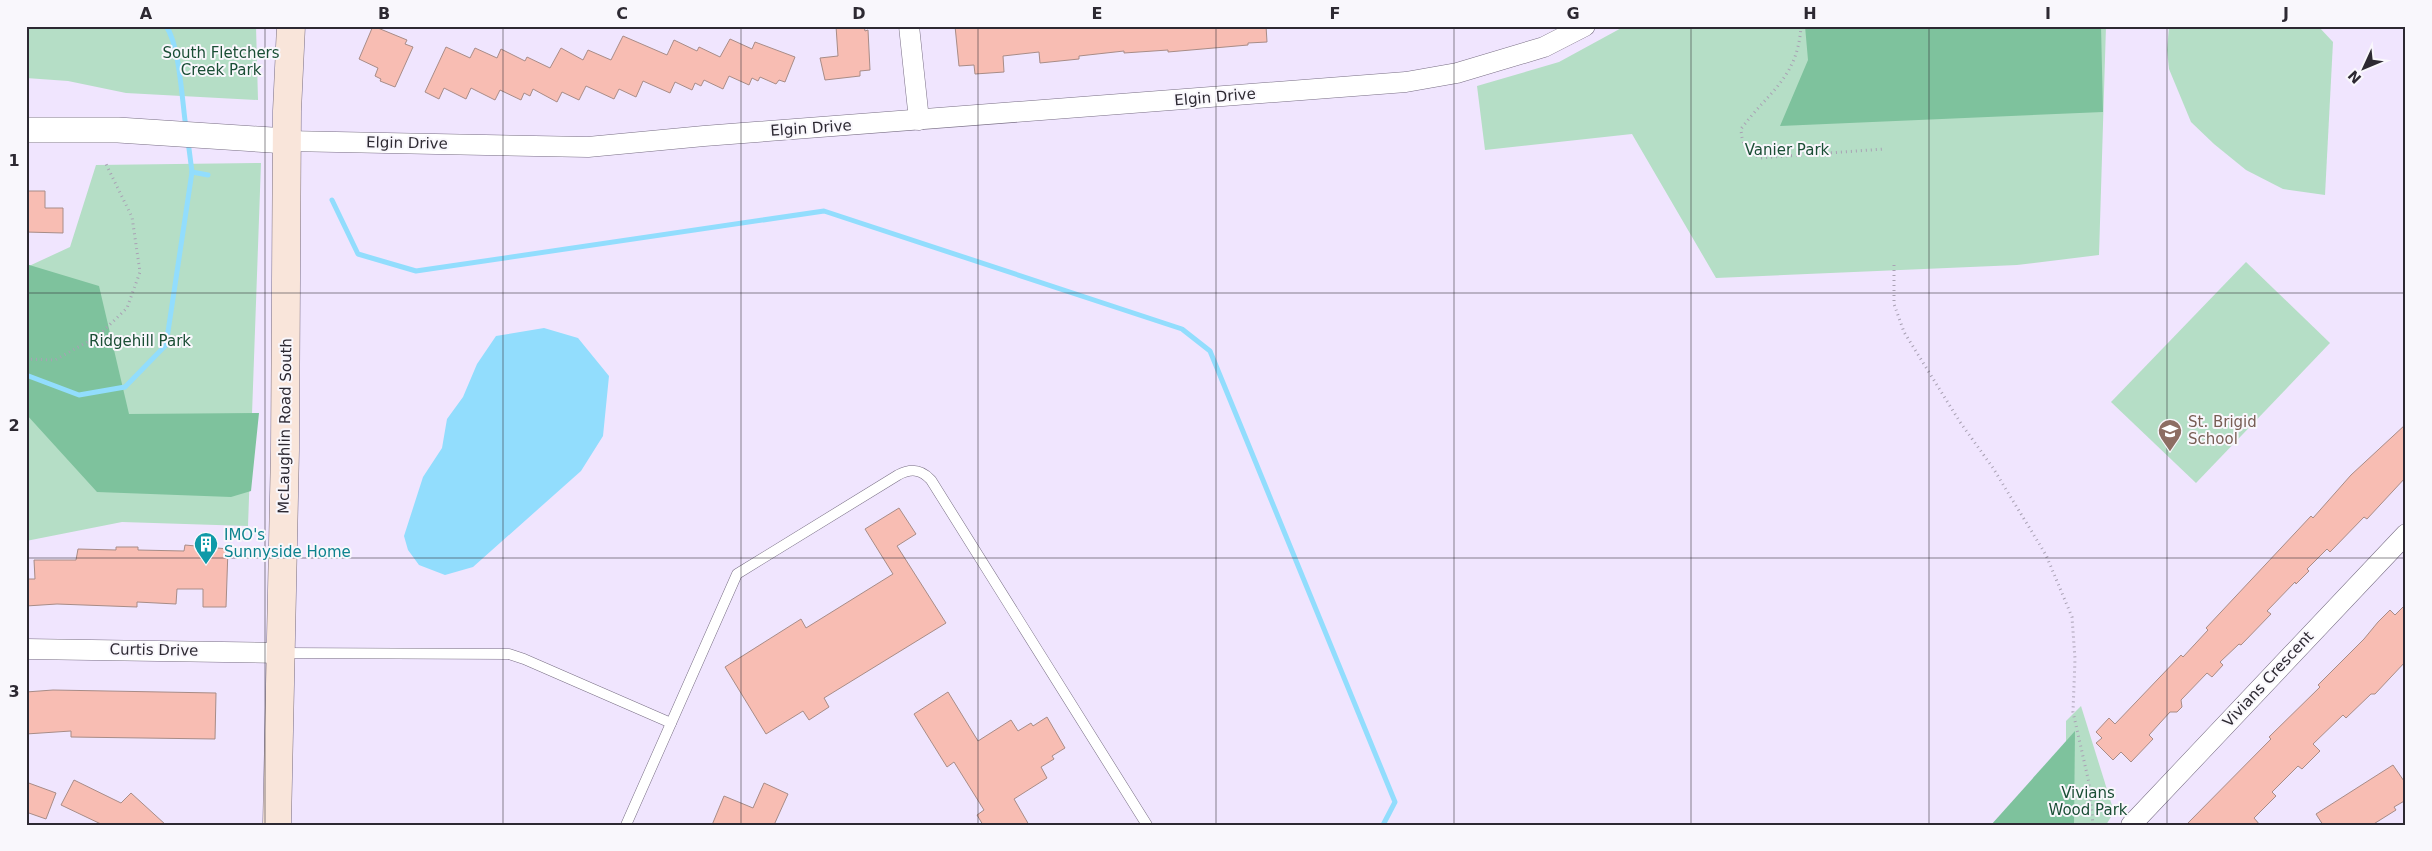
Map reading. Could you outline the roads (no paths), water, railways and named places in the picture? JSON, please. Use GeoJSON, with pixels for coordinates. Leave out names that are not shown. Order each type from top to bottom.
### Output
{"type":"FeatureCollection","features":[{"type":"Feature","properties":{"kind":"main road","name":"McLaughlin Road South"},"geometry":{"type":"LineString","coordinates":[[277,825],[282,653],[287,141],[291,26]]}},
{"type":"Feature","properties":{"kind":"street"},"geometry":{"type":"LineString","coordinates":[[909,26],[919,120]]}},
{"type":"Feature","properties":{"kind":"street","name":"Elgin Drive"},"geometry":{"type":"LineString","coordinates":[[26,130],[118,130],[287,141],[588,147],[704,136],[1406,82],[1457,73],[1544,48],[1585,26]]}},
{"type":"Feature","properties":{"kind":"street","name":"Vivians Crescent"},"geometry":{"type":"LineString","coordinates":[[2131,825],[2406,534]]}},
{"type":"Feature","properties":{"kind":"street","name":"Curtis Drive"},"geometry":{"type":"LineString","coordinates":[[26,648],[282,653]]}},
{"type":"Feature","properties":{"kind":"lane"},"geometry":{"type":"LineString","coordinates":[[626,825],[737,574],[898,475],[914,470],[924,473],[931,480],[1147,825]]}},
{"type":"Feature","properties":{"kind":"lane"},"geometry":{"type":"LineString","coordinates":[[282,653],[508,654],[524,659],[670,723]]}},
{"type":"Feature","properties":{"kind":"water"},"geometry":{"type":"Polygon","coordinates":[[[544,328],[578,338],[609,376],[603,436],[581,471],[473,567],[445,575],[419,565],[408,550],[404,536],[423,477],[442,448],[447,419],[463,397],[477,364],[496,336],[544,328]]]}},
{"type":"Feature","properties":{"kind":"waterway"},"geometry":{"type":"LineString","coordinates":[[166,26],[171,35],[180,75],[186,128]]}},
{"type":"Feature","properties":{"kind":"waterway"},"geometry":{"type":"LineString","coordinates":[[26,375],[79,395],[125,387],[166,345],[192,172],[188,141]]}},
{"type":"Feature","properties":{"kind":"waterway"},"geometry":{"type":"LineString","coordinates":[[192,172],[208,175]]}},
{"type":"Feature","properties":{"kind":"waterway"},"geometry":{"type":"LineString","coordinates":[[332,200],[358,254],[416,271],[824,211],[1182,329],[1210,351],[1395,802],[1383,825]]}},
{"type":"Feature","properties":{"kind":"place","name":"St. Brigid School"},"geometry":{"type":"Point","coordinates":[2170,452]}},
{"type":"Feature","properties":{"kind":"place","name":"IMO's Sunnyside Home"},"geometry":{"type":"Point","coordinates":[206,565]}},
{"type":"Feature","properties":{"kind":"park label","name":"South Fletchers Creek Park"},"geometry":{"type":"Point","coordinates":[221,62]}},
{"type":"Feature","properties":{"kind":"park label","name":"Vanier Park"},"geometry":{"type":"Point","coordinates":[1787,150]}},
{"type":"Feature","properties":{"kind":"park label","name":"Ridgehill Park"},"geometry":{"type":"Point","coordinates":[140,341]}},
{"type":"Feature","properties":{"kind":"park label","name":"Vivians Wood Park"},"geometry":{"type":"Point","coordinates":[2088,802]}}]}
